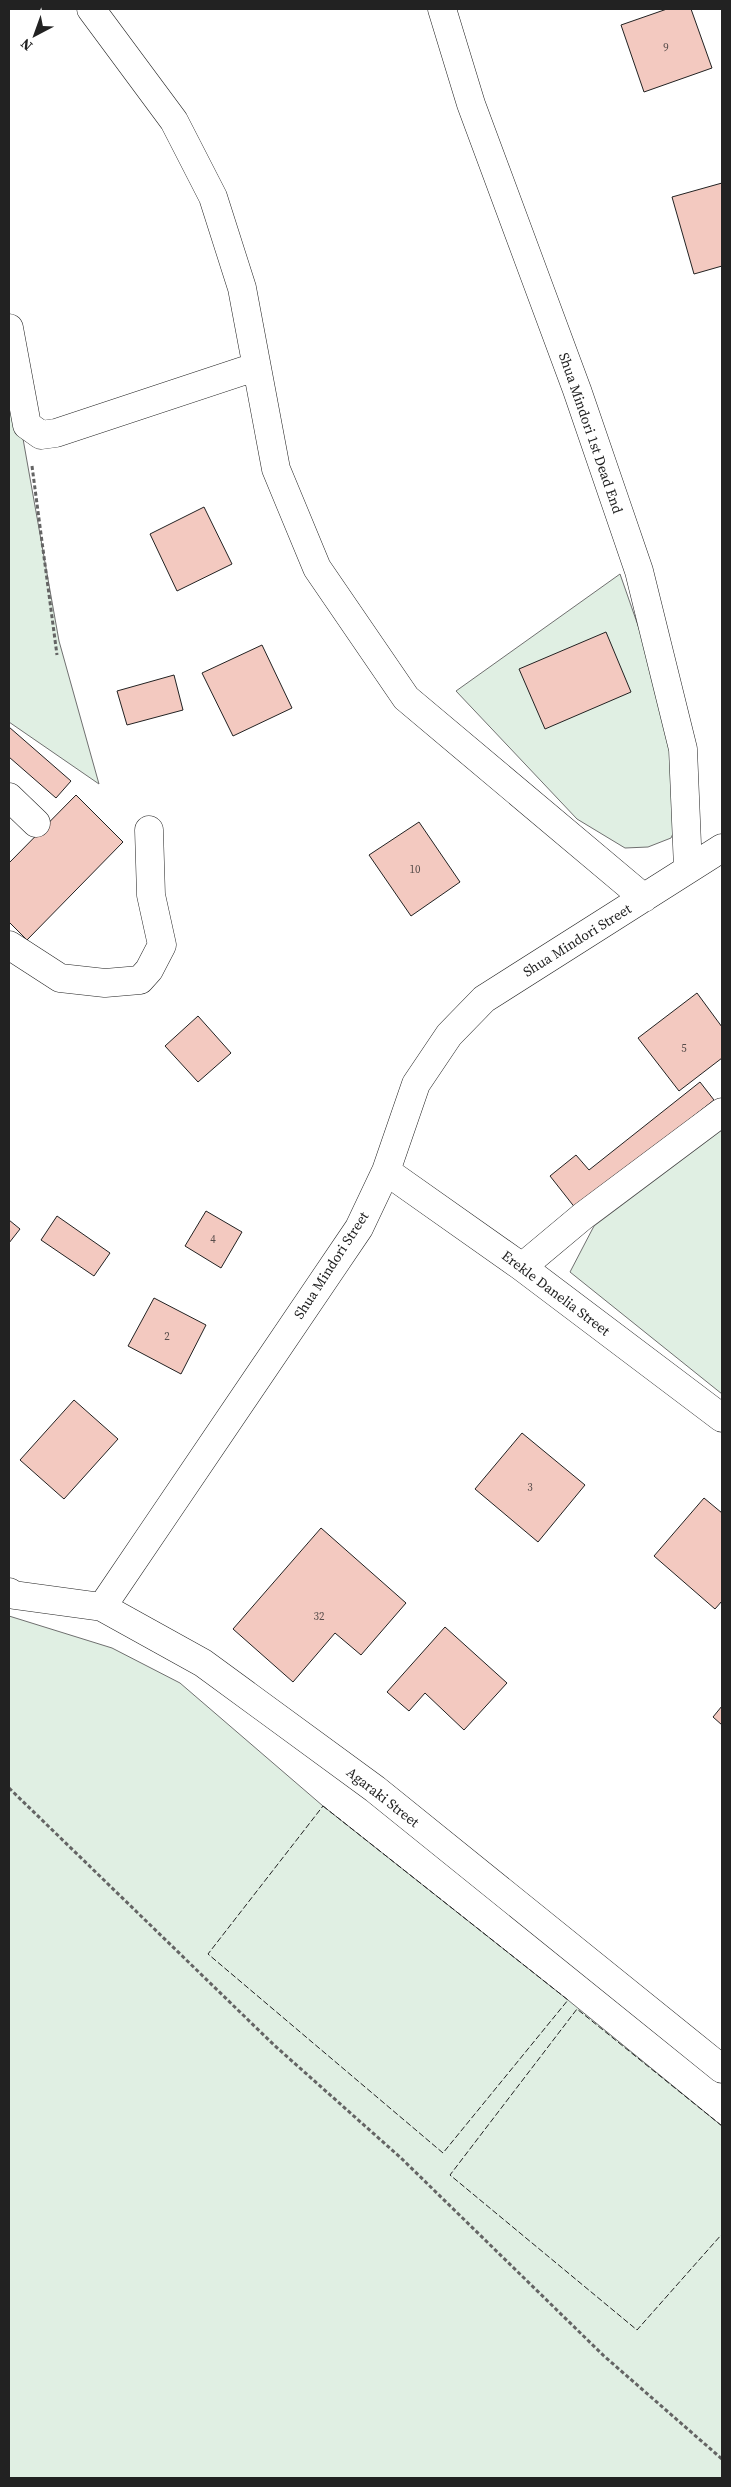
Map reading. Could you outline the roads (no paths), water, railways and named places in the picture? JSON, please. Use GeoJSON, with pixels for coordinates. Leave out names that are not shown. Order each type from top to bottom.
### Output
{"type":"FeatureCollection","features":[{"type":"Feature","properties":{"kind":"street"},"geometry":{"type":"LineString","coordinates":[[91,9],[174,121],[213,197],[242,288],[276,469],[317,568],[406,698],[644,898]]}},
{"type":"Feature","properties":{"kind":"street","name":"Shua Mindori 1st Dead End"},"geometry":{"type":"LineString","coordinates":[[442,9],[471,104],[577,390],[639,571],[683,749],[688,868]]}},
{"type":"Feature","properties":{"kind":"street"},"geometry":{"type":"LineString","coordinates":[[9,328],[27,425],[42,434],[56,433],[256,367]]}},
{"type":"Feature","properties":{"kind":"street"},"geometry":{"type":"LineString","coordinates":[[9,798],[36,823]]}},
{"type":"Feature","properties":{"kind":"street"},"geometry":{"type":"LineString","coordinates":[[9,946],[60,978],[105,983],[140,980],[149,970],[162,945],[150,895],[149,830]]}},
{"type":"Feature","properties":{"kind":"street","name":"Shua Mindori Street"},"geometry":{"type":"LineString","coordinates":[[102,1607],[359,1228],[386,1171],[416,1084],[449,1035],[484,999],[722,848]]}},
{"type":"Feature","properties":{"kind":"street"},"geometry":{"type":"LineString","coordinates":[[522,1267],[583,1216],[722,1112]]}},
{"type":"Feature","properties":{"kind":"street","name":"Erekle Danelia Street"},"geometry":{"type":"LineString","coordinates":[[386,1171],[522,1267],[722,1418]]}},
{"type":"Feature","properties":{"kind":"street","name":"Agaraki Street"},"geometry":{"type":"LineString","coordinates":[[9,1592],[14,1595],[102,1607],[204,1663],[375,1789],[722,2069]]}}]}
